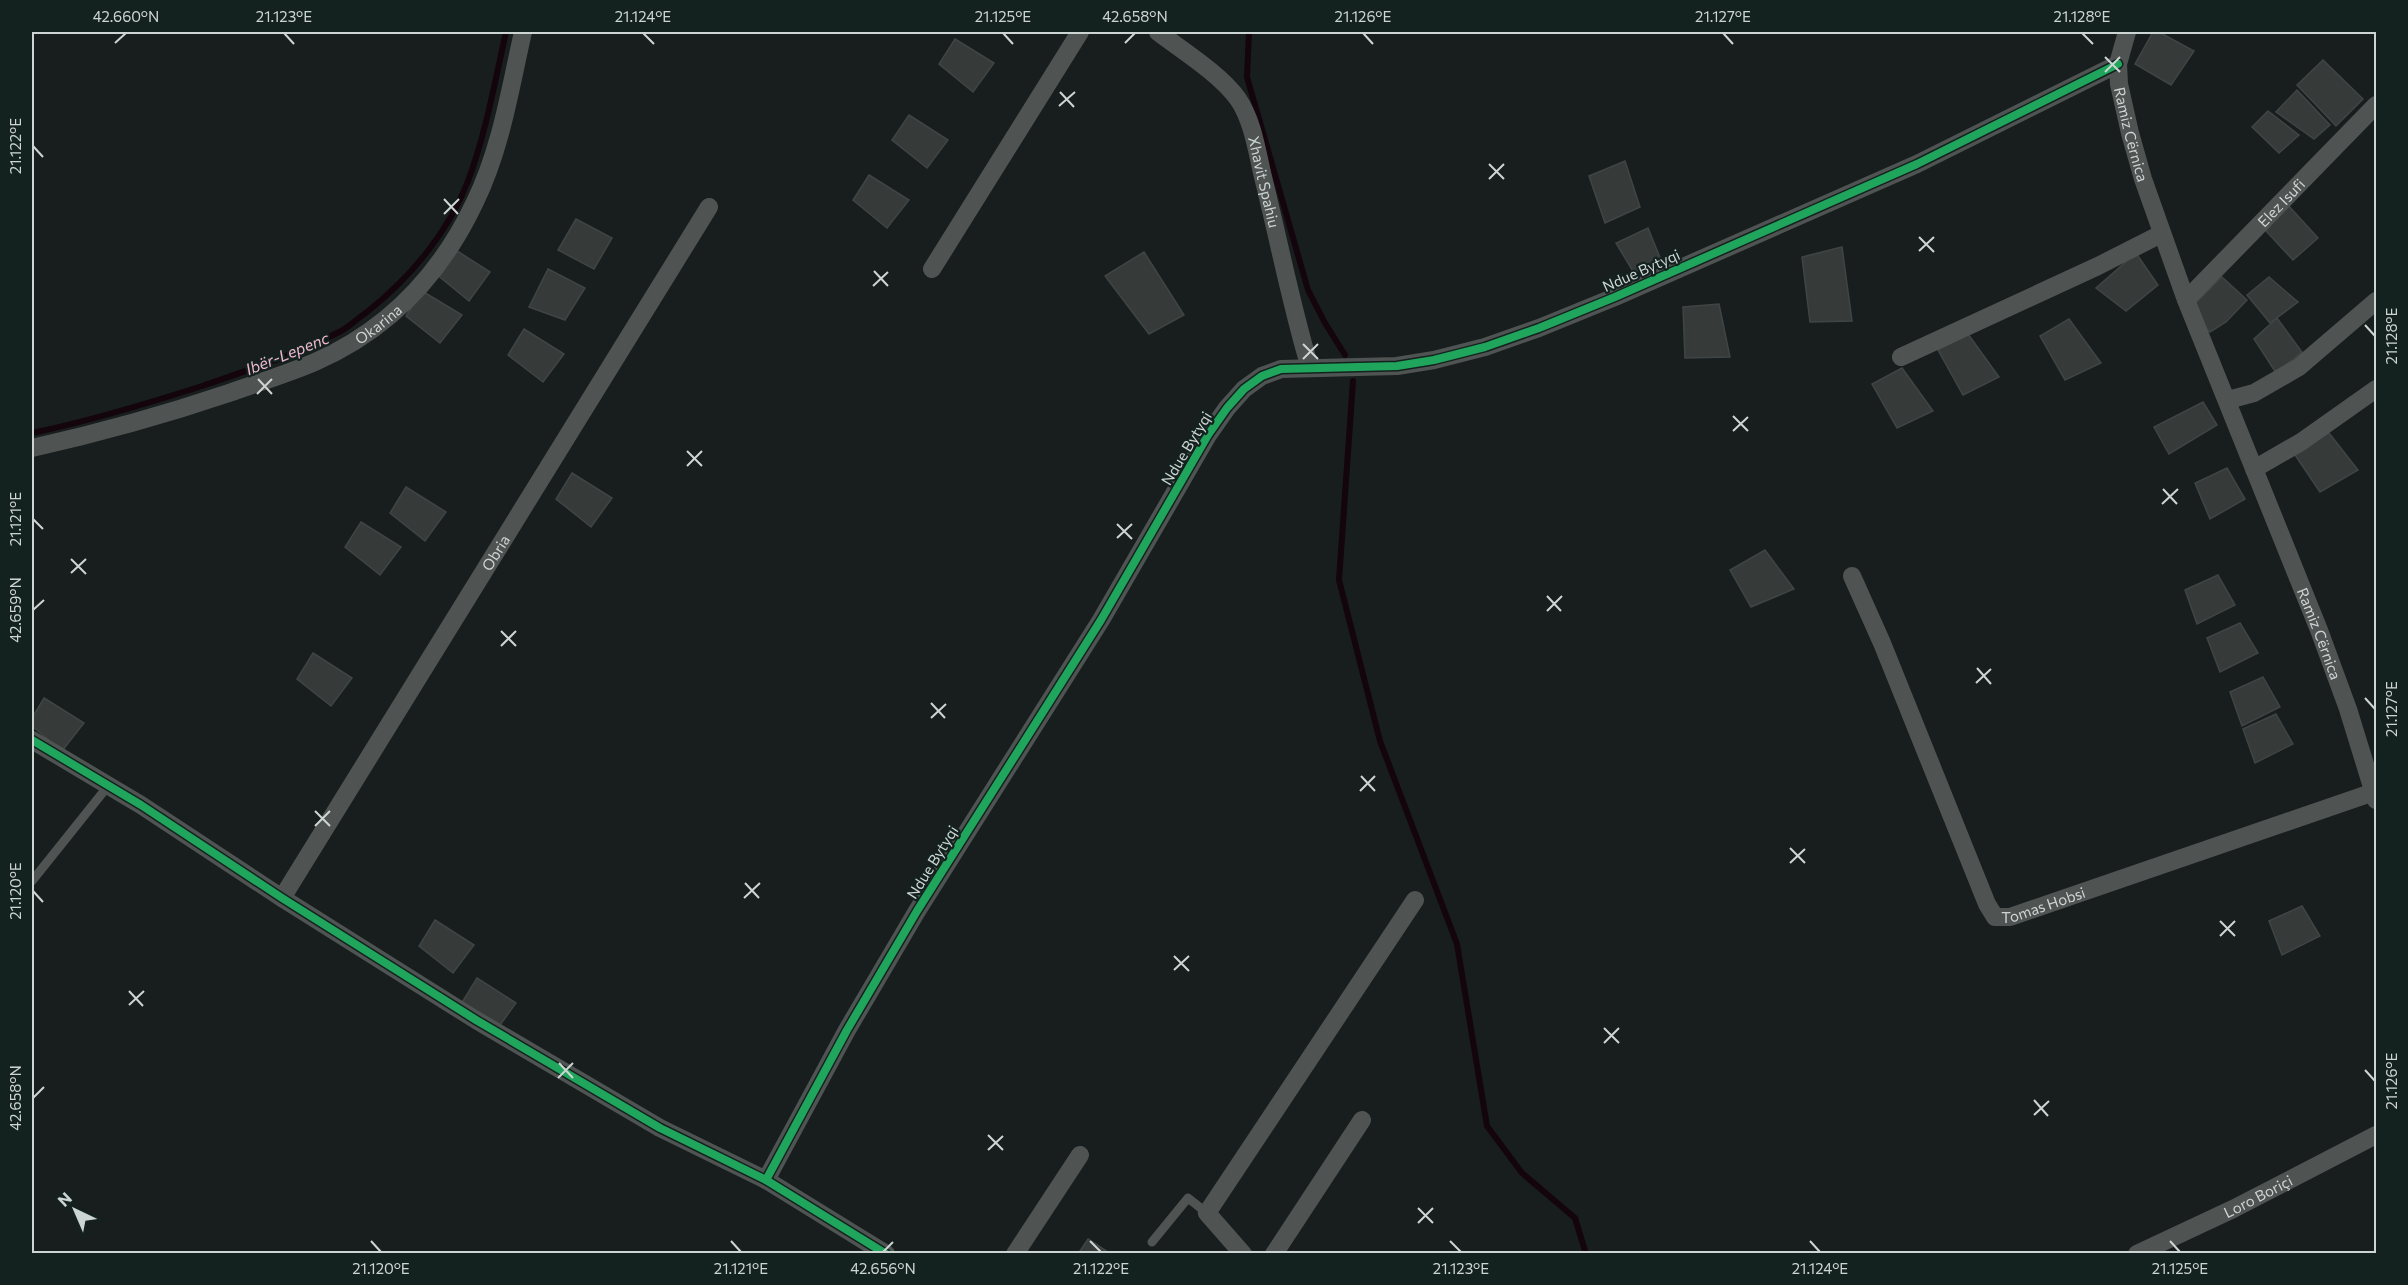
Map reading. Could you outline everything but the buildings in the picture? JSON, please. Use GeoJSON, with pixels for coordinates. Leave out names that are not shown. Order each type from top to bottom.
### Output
{"type":"FeatureCollection","features":[{"type":"Feature","properties":{"kind":"street","name":"Okarina"},"geometry":{"type":"LineString","coordinates":[[32,448],[109,431],[169,413],[314,363],[352,344],[387,319],[408,301],[433,273],[454,242],[475,203],[492,163],[523,32]]}},
{"type":"Feature","properties":{"kind":"street"},"geometry":{"type":"LineString","coordinates":[[932,269],[1080,32]]}},
{"type":"Feature","properties":{"kind":"street","name":"Xhavit Spahiu"},"geometry":{"type":"LineString","coordinates":[[1158,32],[1226,86],[1238,99],[1246,113],[1294,313],[1310,368]]}},
{"type":"Feature","properties":{"kind":"street","name":"Ramiz Cërnica"},"geometry":{"type":"LineString","coordinates":[[2127,32],[2118,64],[2119,84],[2130,133],[2161,234],[2348,708],[2375,796]]}},
{"type":"Feature","properties":{"kind":"street","name":"Ndue Bytyqi"},"geometry":{"type":"LineString","coordinates":[[766,1180],[859,1010],[917,911],[1101,620],[1208,435],[1244,389],[1262,376],[1281,369],[1397,366],[1434,360],[1485,347],[1539,328],[1615,297],[1917,164],[2118,64]]}},
{"type":"Feature","properties":{"kind":"street","name":"Elez Isufi"},"geometry":{"type":"LineString","coordinates":[[2186,300],[2376,105]]}},
{"type":"Feature","properties":{"kind":"street","name":"Obria"},"geometry":{"type":"LineString","coordinates":[[282,898],[709,207]]}},
{"type":"Feature","properties":{"kind":"street"},"geometry":{"type":"LineString","coordinates":[[1901,357],[2098,266],[2161,234]]}},
{"type":"Feature","properties":{"kind":"street"},"geometry":{"type":"LineString","coordinates":[[2228,400],[2254,393],[2299,367],[2376,301]]}},
{"type":"Feature","properties":{"kind":"street"},"geometry":{"type":"LineString","coordinates":[[2254,469],[2301,442],[2376,389]]}},
{"type":"Feature","properties":{"kind":"street","name":"Tomas Hobsi"},"geometry":{"type":"LineString","coordinates":[[1852,576],[1882,643],[1987,904],[1995,917],[2010,917],[2375,796]]}},
{"type":"Feature","properties":{"kind":"street"},"geometry":{"type":"LineString","coordinates":[[32,740],[476,1020],[660,1128],[766,1180],[886,1254]]}},
{"type":"Feature","properties":{"kind":"street"},"geometry":{"type":"LineString","coordinates":[[1243,1254],[1207,1213],[1414,900]]}},
{"type":"Feature","properties":{"kind":"street"},"geometry":{"type":"LineString","coordinates":[[1274,1254],[1362,1120]]}},
{"type":"Feature","properties":{"kind":"street","name":"Loro Boriçi"},"geometry":{"type":"LineString","coordinates":[[2137,1254],[2233,1209],[2376,1135]]}},
{"type":"Feature","properties":{"kind":"street"},"geometry":{"type":"LineString","coordinates":[[1015,1254],[1080,1155]]}},
{"type":"Feature","properties":{"kind":"lane"},"geometry":{"type":"LineString","coordinates":[[32,881],[108,786]]}},
{"type":"Feature","properties":{"kind":"lane"},"geometry":{"type":"LineString","coordinates":[[1152,1242],[1188,1198],[1207,1213]]}},
{"type":"Feature","properties":{"kind":"waterway","name":"Ibër-Lepenc"},"geometry":{"type":"LineString","coordinates":[[32,433],[139,406],[273,361],[341,331],[383,299],[426,253],[450,219],[460,200],[480,144],[506,32]]}},
{"type":"Feature","properties":{"kind":"waterway"},"geometry":{"type":"LineString","coordinates":[[1249,32],[1247,77],[1308,290],[1345,355]]}},
{"type":"Feature","properties":{"kind":"waterway"},"geometry":{"type":"LineString","coordinates":[[1353,381],[1339,580],[1380,741],[1457,944],[1487,1126],[1522,1173],[1575,1218],[1586,1254]]}},
{"type":"Feature","properties":{"kind":"cycle path"},"geometry":{"type":"LineString","coordinates":[[766,1180],[847,1030],[917,911],[1101,620],[1208,435],[1244,389],[1262,376],[1281,369],[1397,366],[1434,360],[1485,347],[1539,328],[1615,297],[1917,164],[2118,64]]}},
{"type":"Feature","properties":{"kind":"cycle path"},"geometry":{"type":"LineString","coordinates":[[32,740],[141,805],[282,898],[476,1020],[660,1128],[766,1180],[886,1254]]}}]}
